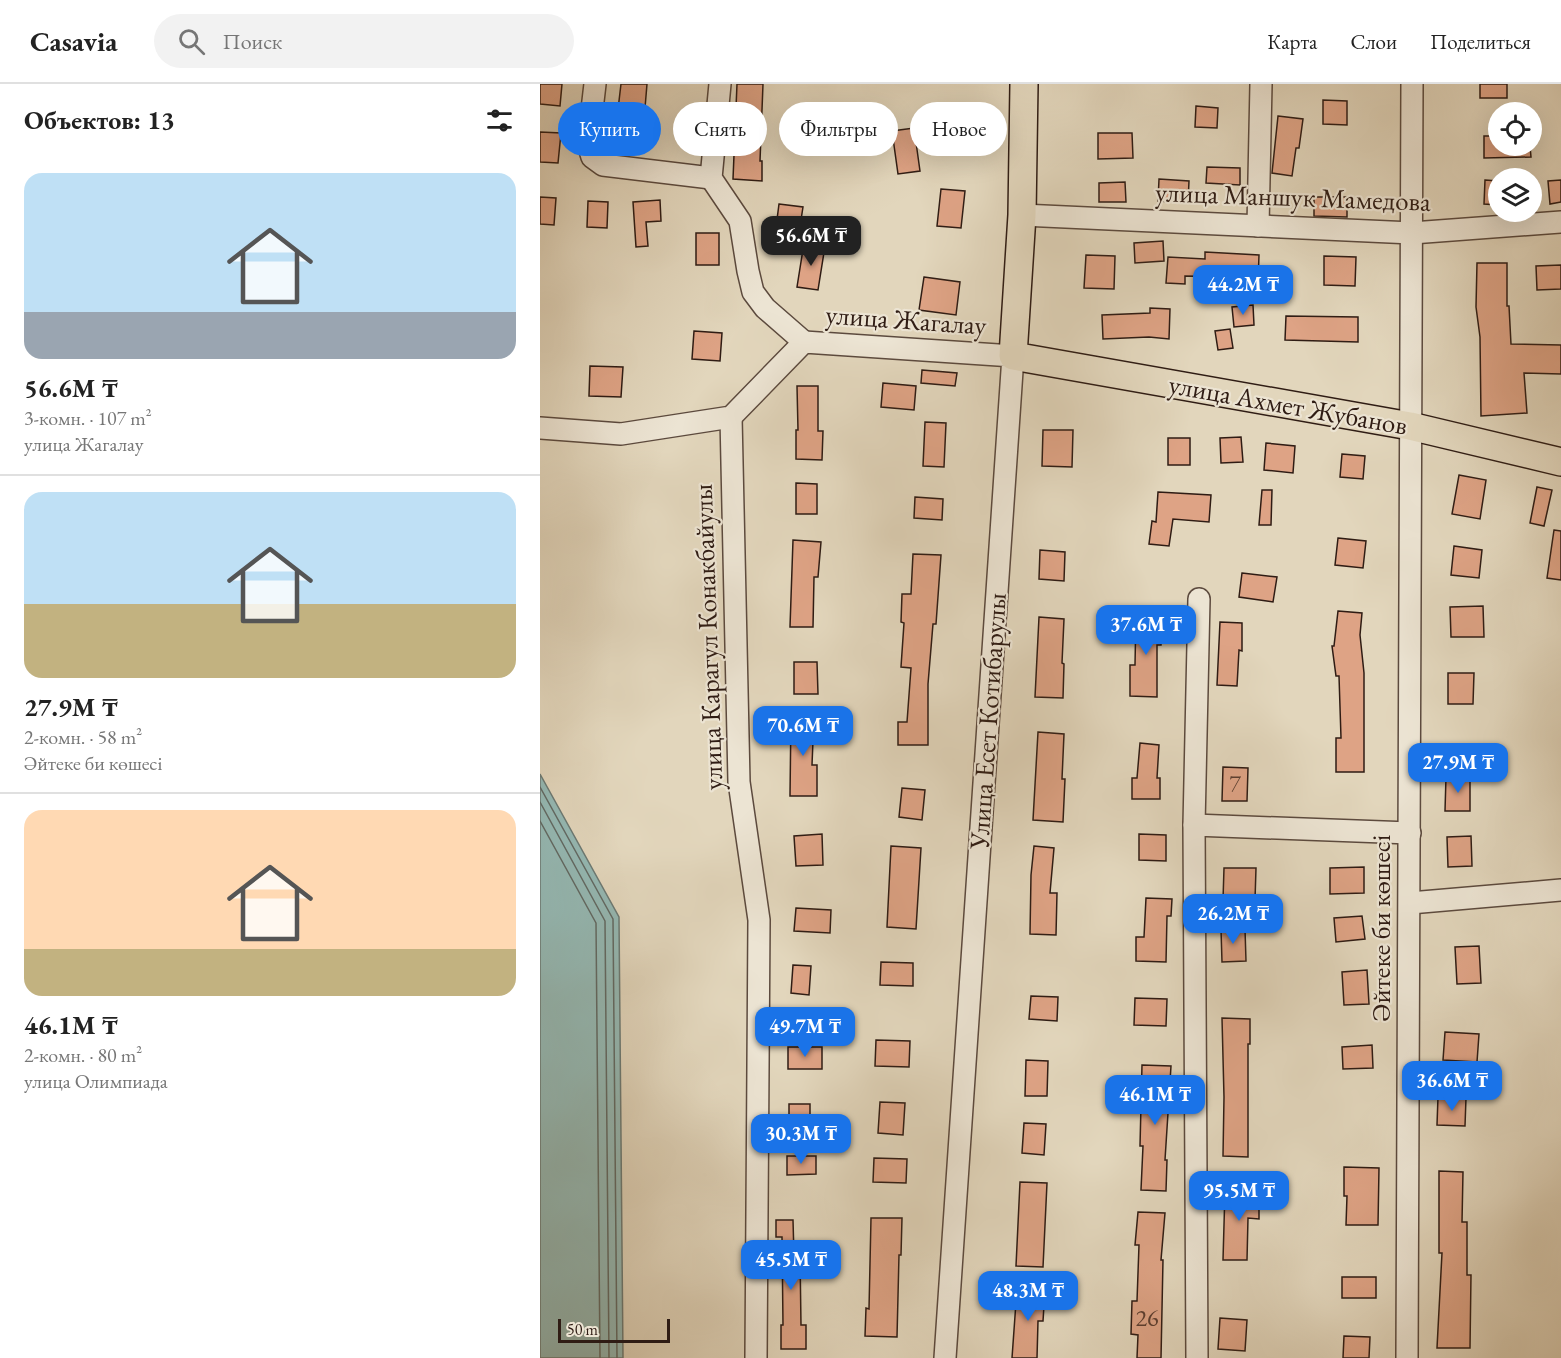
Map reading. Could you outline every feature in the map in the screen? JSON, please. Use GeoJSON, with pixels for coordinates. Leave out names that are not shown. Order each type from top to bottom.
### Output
{"type":"FeatureCollection","features":[{"type":"Feature","properties":{"kind":"main road","name":"Улица Есет Котибарулы"},"geometry":{"type":"LineString","coordinates":[[1014,356],[1022,215],[1024,84]]}},
{"type":"Feature","properties":{"kind":"main road","name":"улица Ахмет Жубанов"},"geometry":{"type":"LineString","coordinates":[[1014,356],[1410,426],[1561,462]]}},
{"type":"Feature","properties":{"kind":"street"},"geometry":{"type":"LineString","coordinates":[[595,84],[588,144],[592,157],[603,165],[711,178]]}},
{"type":"Feature","properties":{"kind":"street"},"geometry":{"type":"LineString","coordinates":[[720,84],[711,178],[740,222],[753,292],[765,308],[804,342]]}},
{"type":"Feature","properties":{"kind":"street"},"geometry":{"type":"LineString","coordinates":[[1258,226],[1261,84]]}},
{"type":"Feature","properties":{"kind":"street","name":"Әйтеке би көшесі"},"geometry":{"type":"LineString","coordinates":[[1407,1358],[1412,84]]}},
{"type":"Feature","properties":{"kind":"street","name":"улица Маншук Мамедова"},"geometry":{"type":"LineString","coordinates":[[1022,215],[1412,233],[1561,222]]}},
{"type":"Feature","properties":{"kind":"street","name":"улица Жагалау"},"geometry":{"type":"LineString","coordinates":[[731,417],[804,342],[1014,356]]}},
{"type":"Feature","properties":{"kind":"street","name":"Улица Есет Котибарулы"},"geometry":{"type":"LineString","coordinates":[[945,1358],[1014,356]]}},
{"type":"Feature","properties":{"kind":"street"},"geometry":{"type":"LineString","coordinates":[[540,428],[621,434],[731,417]]}},
{"type":"Feature","properties":{"kind":"street","name":"улица Карагул Конакбайулы"},"geometry":{"type":"LineString","coordinates":[[731,417],[739,782],[759,920],[756,1358]]}},
{"type":"Feature","properties":{"kind":"street"},"geometry":{"type":"LineString","coordinates":[[1197,1358],[1194,825],[1199,598]]}},
{"type":"Feature","properties":{"kind":"street"},"geometry":{"type":"LineString","coordinates":[[1194,825],[1410,833]]}},
{"type":"Feature","properties":{"kind":"street"},"geometry":{"type":"LineString","coordinates":[[1410,903],[1561,890]]}},
{"type":"Feature","properties":{"kind":"water"},"geometry":{"type":"Polygon","coordinates":[[[540,774],[619,917],[623,1358],[540,1358],[540,774]]]}},
{"type":"Feature","properties":{"kind":"building"},"geometry":{"type":"Polygon","coordinates":[[[540,84],[562,84],[558,106],[540,104],[540,84]]]}},
{"type":"Feature","properties":{"kind":"building"},"geometry":{"type":"Polygon","coordinates":[[[621,84],[647,84],[646,102],[619,102],[621,84]]]}},
{"type":"Feature","properties":{"kind":"building"},"geometry":{"type":"Polygon","coordinates":[[[737,84],[763,84],[762,102],[736,102],[737,84]]]}},
{"type":"Feature","properties":{"kind":"building"},"geometry":{"type":"Polygon","coordinates":[[[1480,84],[1507,84],[1507,98],[1480,98],[1480,84]]]}},
{"type":"Feature","properties":{"kind":"building"},"geometry":{"type":"Polygon","coordinates":[[[1323,100],[1347,101],[1347,125],[1323,124],[1323,100]]]}},
{"type":"Feature","properties":{"kind":"building"},"geometry":{"type":"Polygon","coordinates":[[[1196,106],[1218,108],[1217,128],[1195,127],[1196,106]]]}},
{"type":"Feature","properties":{"kind":"building"},"geometry":{"type":"Polygon","coordinates":[[[1278,116],[1303,119],[1292,176],[1272,173],[1278,116]]]}},
{"type":"Feature","properties":{"kind":"building"},"geometry":{"type":"Polygon","coordinates":[[[910,129],[910,156],[918,156],[920,171],[898,174],[895,156],[898,156],[898,130],[910,129]]]}},
{"type":"Feature","properties":{"kind":"building"},"geometry":{"type":"Polygon","coordinates":[[[540,132],[558,133],[558,163],[540,162],[540,132]]]}},
{"type":"Feature","properties":{"kind":"building"},"geometry":{"type":"Polygon","coordinates":[[[1098,133],[1132,133],[1133,158],[1098,159],[1098,133]]]}},
{"type":"Feature","properties":{"kind":"building"},"geometry":{"type":"Polygon","coordinates":[[[1484,136],[1488,136],[1488,156],[1531,157],[1484,158],[1484,136]]]}},
{"type":"Feature","properties":{"kind":"building"},"geometry":{"type":"Polygon","coordinates":[[[734,156],[760,156],[762,181],[733,179],[734,156]]]}},
{"type":"Feature","properties":{"kind":"building"},"geometry":{"type":"Polygon","coordinates":[[[1207,167],[1240,168],[1240,185],[1206,183],[1207,167]]]}},
{"type":"Feature","properties":{"kind":"building"},"geometry":{"type":"Polygon","coordinates":[[[1159,179],[1189,181],[1188,203],[1158,201],[1159,179]]]}},
{"type":"Feature","properties":{"kind":"building"},"geometry":{"type":"Polygon","coordinates":[[[1485,180],[1488,180],[1488,204],[1484,204],[1485,180]]]}},
{"type":"Feature","properties":{"kind":"building"},"geometry":{"type":"Polygon","coordinates":[[[1561,180],[1561,202],[1550,204],[1548,181],[1561,180]]]}},
{"type":"Feature","properties":{"kind":"building"},"geometry":{"type":"Polygon","coordinates":[[[1125,182],[1126,202],[1099,202],[1099,183],[1125,182]]]}},
{"type":"Feature","properties":{"kind":"building"},"geometry":{"type":"Polygon","coordinates":[[[941,189],[965,191],[961,228],[937,226],[941,189]]]}},
{"type":"Feature","properties":{"kind":"building"},"geometry":{"type":"Polygon","coordinates":[[[540,197],[556,198],[554,225],[540,224],[540,197]]]}},
{"type":"Feature","properties":{"kind":"building"},"geometry":{"type":"Polygon","coordinates":[[[1314,197],[1347,197],[1347,217],[1314,216],[1314,197]]]}},
{"type":"Feature","properties":{"kind":"building"},"geometry":{"type":"Polygon","coordinates":[[[660,200],[661,221],[646,222],[648,246],[636,247],[633,202],[660,200]]]}},
{"type":"Feature","properties":{"kind":"building"},"geometry":{"type":"Polygon","coordinates":[[[588,201],[608,202],[607,228],[587,227],[588,201]]]}},
{"type":"Feature","properties":{"kind":"building"},"geometry":{"type":"Polygon","coordinates":[[[779,204],[803,207],[798,239],[775,235],[779,204]]]}},
{"type":"Feature","properties":{"kind":"building"},"geometry":{"type":"Polygon","coordinates":[[[696,233],[719,233],[719,265],[696,265],[696,233]]]}},
{"type":"Feature","properties":{"kind":"building"},"geometry":{"type":"Polygon","coordinates":[[[1163,241],[1164,261],[1135,263],[1134,243],[1163,241]]]}},
{"type":"Feature","properties":{"kind":"building"},"geometry":{"type":"Polygon","coordinates":[[[804,243],[825,246],[818,290],[797,287],[804,243]]]}},
{"type":"Feature","properties":{"kind":"building"},"geometry":{"type":"Polygon","coordinates":[[[1205,252],[1259,255],[1258,284],[1241,283],[1241,277],[1185,276],[1185,284],[1166,283],[1168,257],[1205,259],[1205,252]]]}},
{"type":"Feature","properties":{"kind":"building"},"geometry":{"type":"Polygon","coordinates":[[[1086,255],[1115,256],[1114,289],[1084,288],[1086,255]]]}},
{"type":"Feature","properties":{"kind":"building"},"geometry":{"type":"Polygon","coordinates":[[[1324,256],[1356,257],[1355,286],[1324,285],[1324,256]]]}},
{"type":"Feature","properties":{"kind":"building"},"geometry":{"type":"Polygon","coordinates":[[[1477,263],[1507,263],[1507,306],[1509,306],[1511,344],[1561,345],[1561,374],[1524,373],[1527,413],[1481,416],[1480,337],[1476,307],[1477,263]]]}},
{"type":"Feature","properties":{"kind":"building"},"geometry":{"type":"Polygon","coordinates":[[[1561,265],[1561,289],[1537,290],[1536,266],[1561,265]]]}},
{"type":"Feature","properties":{"kind":"building"},"geometry":{"type":"Polygon","coordinates":[[[924,277],[960,282],[956,315],[919,310],[924,277]]]}},
{"type":"Feature","properties":{"kind":"building"},"geometry":{"type":"Polygon","coordinates":[[[1253,305],[1254,325],[1234,327],[1232,307],[1253,305]]]}},
{"type":"Feature","properties":{"kind":"building"},"geometry":{"type":"Polygon","coordinates":[[[1150,308],[1170,309],[1169,339],[1149,337],[1103,339],[1102,315],[1150,313],[1150,308]]]}},
{"type":"Feature","properties":{"kind":"building"},"geometry":{"type":"Polygon","coordinates":[[[1286,316],[1358,317],[1358,342],[1285,340],[1286,316]]]}},
{"type":"Feature","properties":{"kind":"building"},"geometry":{"type":"Polygon","coordinates":[[[1230,329],[1233,348],[1218,350],[1215,331],[1230,329]]]}},
{"type":"Feature","properties":{"kind":"building"},"geometry":{"type":"Polygon","coordinates":[[[694,331],[722,333],[720,361],[692,359],[694,331]]]}},
{"type":"Feature","properties":{"kind":"building"},"geometry":{"type":"Polygon","coordinates":[[[590,366],[623,367],[621,397],[589,396],[590,366]]]}},
{"type":"Feature","properties":{"kind":"building"},"geometry":{"type":"Polygon","coordinates":[[[922,370],[957,373],[955,386],[921,383],[922,370]]]}},
{"type":"Feature","properties":{"kind":"building"},"geometry":{"type":"Polygon","coordinates":[[[883,383],[916,386],[914,410],[881,407],[883,383]]]}},
{"type":"Feature","properties":{"kind":"building"},"geometry":{"type":"Polygon","coordinates":[[[797,386],[818,386],[818,431],[823,431],[822,460],[796,459],[797,386]]]}},
{"type":"Feature","properties":{"kind":"building"},"geometry":{"type":"Polygon","coordinates":[[[925,422],[946,423],[944,467],[923,466],[925,422]]]}},
{"type":"Feature","properties":{"kind":"building"},"geometry":{"type":"Polygon","coordinates":[[[1043,430],[1073,430],[1072,467],[1042,466],[1043,430]]]}},
{"type":"Feature","properties":{"kind":"building"},"geometry":{"type":"Polygon","coordinates":[[[1241,437],[1243,462],[1221,463],[1220,438],[1241,437]]]}},
{"type":"Feature","properties":{"kind":"building"},"geometry":{"type":"Polygon","coordinates":[[[1168,438],[1190,438],[1190,465],[1168,465],[1168,438]]]}},
{"type":"Feature","properties":{"kind":"building"},"geometry":{"type":"Polygon","coordinates":[[[1266,443],[1295,446],[1293,473],[1264,470],[1266,443]]]}},
{"type":"Feature","properties":{"kind":"building"},"geometry":{"type":"Polygon","coordinates":[[[1342,454],[1365,456],[1363,479],[1340,477],[1342,454]]]}},
{"type":"Feature","properties":{"kind":"building"},"geometry":{"type":"Polygon","coordinates":[[[1459,475],[1486,480],[1480,519],[1452,514],[1459,475]]]}},
{"type":"Feature","properties":{"kind":"building"},"geometry":{"type":"Polygon","coordinates":[[[796,483],[817,484],[817,514],[796,514],[796,483]]]}},
{"type":"Feature","properties":{"kind":"building"},"geometry":{"type":"Polygon","coordinates":[[[1537,487],[1552,490],[1544,526],[1530,523],[1537,487]]]}},
{"type":"Feature","properties":{"kind":"building"},"geometry":{"type":"Polygon","coordinates":[[[1262,490],[1272,490],[1271,525],[1259,525],[1262,490]]]}},
{"type":"Feature","properties":{"kind":"building"},"geometry":{"type":"Polygon","coordinates":[[[1158,492],[1211,495],[1209,522],[1173,519],[1169,546],[1149,544],[1152,521],[1156,522],[1158,492]]]}},
{"type":"Feature","properties":{"kind":"building"},"geometry":{"type":"Polygon","coordinates":[[[915,497],[943,499],[942,520],[914,518],[915,497]]]}},
{"type":"Feature","properties":{"kind":"building"},"geometry":{"type":"Polygon","coordinates":[[[1554,530],[1561,531],[1561,580],[1547,578],[1554,530]]]}},
{"type":"Feature","properties":{"kind":"building"},"geometry":{"type":"Polygon","coordinates":[[[1338,538],[1366,541],[1363,568],[1335,565],[1338,538]]]}},
{"type":"Feature","properties":{"kind":"building"},"geometry":{"type":"Polygon","coordinates":[[[793,540],[821,542],[818,577],[814,577],[813,627],[790,627],[793,540]]]}},
{"type":"Feature","properties":{"kind":"building"},"geometry":{"type":"Polygon","coordinates":[[[1454,546],[1482,550],[1479,578],[1451,575],[1454,546]]]}},
{"type":"Feature","properties":{"kind":"building"},"geometry":{"type":"Polygon","coordinates":[[[1040,550],[1065,552],[1064,581],[1039,579],[1040,550]]]}},
{"type":"Feature","properties":{"kind":"building"},"geometry":{"type":"Polygon","coordinates":[[[913,554],[941,555],[936,624],[933,624],[928,684],[928,745],[898,745],[898,722],[907,722],[911,668],[901,667],[904,623],[901,622],[902,594],[911,594],[913,554]]]}},
{"type":"Feature","properties":{"kind":"building"},"geometry":{"type":"Polygon","coordinates":[[[1242,573],[1277,577],[1273,602],[1239,597],[1242,573]]]}},
{"type":"Feature","properties":{"kind":"building"},"geometry":{"type":"Polygon","coordinates":[[[1483,606],[1484,637],[1451,637],[1450,607],[1483,606]]]}},
{"type":"Feature","properties":{"kind":"building"},"geometry":{"type":"Polygon","coordinates":[[[1338,611],[1362,613],[1360,635],[1364,673],[1364,772],[1336,772],[1336,738],[1341,738],[1339,676],[1336,676],[1332,646],[1334,646],[1338,611]]]}},
{"type":"Feature","properties":{"kind":"building"},"geometry":{"type":"Polygon","coordinates":[[[1136,614],[1162,615],[1161,645],[1157,645],[1157,697],[1130,696],[1130,665],[1135,665],[1136,614]]]}},
{"type":"Feature","properties":{"kind":"building"},"geometry":{"type":"Polygon","coordinates":[[[1039,617],[1064,619],[1063,698],[1035,697],[1039,617]]]}},
{"type":"Feature","properties":{"kind":"building"},"geometry":{"type":"Polygon","coordinates":[[[1220,622],[1242,623],[1242,651],[1239,650],[1237,686],[1217,685],[1220,622]]]}},
{"type":"Feature","properties":{"kind":"building"},"geometry":{"type":"Polygon","coordinates":[[[794,662],[817,662],[818,694],[794,694],[794,662]]]}},
{"type":"Feature","properties":{"kind":"building"},"geometry":{"type":"Polygon","coordinates":[[[1448,673],[1474,673],[1473,704],[1448,704],[1448,673]]]}},
{"type":"Feature","properties":{"kind":"building"},"geometry":{"type":"Polygon","coordinates":[[[791,715],[814,716],[812,765],[817,765],[817,796],[790,796],[791,715]]]}},
{"type":"Feature","properties":{"kind":"building"},"geometry":{"type":"Polygon","coordinates":[[[1038,732],[1064,734],[1063,822],[1033,820],[1038,732]]]}},
{"type":"Feature","properties":{"kind":"building"},"geometry":{"type":"Polygon","coordinates":[[[1140,743],[1159,745],[1157,778],[1160,778],[1160,799],[1132,799],[1132,778],[1137,778],[1140,743]]]}},
{"type":"Feature","properties":{"kind":"building"},"geometry":{"type":"Polygon","coordinates":[[[1223,767],[1248,768],[1247,801],[1222,801],[1223,767]]]}},
{"type":"Feature","properties":{"kind":"building"},"geometry":{"type":"Polygon","coordinates":[[[1446,777],[1470,778],[1470,811],[1445,811],[1446,777]]]}},
{"type":"Feature","properties":{"kind":"building"},"geometry":{"type":"Polygon","coordinates":[[[902,788],[925,790],[922,820],[899,817],[902,788]]]}},
{"type":"Feature","properties":{"kind":"building"},"geometry":{"type":"Polygon","coordinates":[[[822,834],[823,865],[796,866],[794,836],[822,834]]]}},
{"type":"Feature","properties":{"kind":"building"},"geometry":{"type":"Polygon","coordinates":[[[1139,834],[1166,835],[1166,861],[1139,860],[1139,834]]]}},
{"type":"Feature","properties":{"kind":"building"},"geometry":{"type":"Polygon","coordinates":[[[1471,836],[1472,866],[1448,867],[1447,837],[1471,836]]]}},
{"type":"Feature","properties":{"kind":"building"},"geometry":{"type":"Polygon","coordinates":[[[891,846],[921,848],[916,929],[887,927],[891,846]]]}},
{"type":"Feature","properties":{"kind":"building"},"geometry":{"type":"Polygon","coordinates":[[[1034,846],[1054,848],[1050,893],[1057,893],[1056,935],[1030,934],[1034,846]]]}},
{"type":"Feature","properties":{"kind":"building"},"geometry":{"type":"Polygon","coordinates":[[[1364,867],[1364,893],[1330,894],[1330,868],[1364,867]]]}},
{"type":"Feature","properties":{"kind":"building"},"geometry":{"type":"Polygon","coordinates":[[[1224,868],[1256,868],[1255,900],[1223,900],[1224,868]]]}},
{"type":"Feature","properties":{"kind":"building"},"geometry":{"type":"Polygon","coordinates":[[[1146,898],[1172,899],[1171,916],[1167,916],[1166,962],[1136,961],[1136,937],[1144,937],[1146,898]]]}},
{"type":"Feature","properties":{"kind":"building"},"geometry":{"type":"Polygon","coordinates":[[[796,908],[831,910],[830,933],[794,931],[796,908]]]}},
{"type":"Feature","properties":{"kind":"building"},"geometry":{"type":"Polygon","coordinates":[[[1362,916],[1365,939],[1336,942],[1334,918],[1362,916]]]}},
{"type":"Feature","properties":{"kind":"building"},"geometry":{"type":"Polygon","coordinates":[[[1221,929],[1245,929],[1246,961],[1222,962],[1221,929]]]}},
{"type":"Feature","properties":{"kind":"building"},"geometry":{"type":"Polygon","coordinates":[[[1479,946],[1481,983],[1457,984],[1455,947],[1479,946]]]}},
{"type":"Feature","properties":{"kind":"building"},"geometry":{"type":"Polygon","coordinates":[[[881,962],[913,963],[913,986],[880,985],[881,962]]]}},
{"type":"Feature","properties":{"kind":"building"},"geometry":{"type":"Polygon","coordinates":[[[793,965],[811,966],[809,995],[791,993],[793,965]]]}},
{"type":"Feature","properties":{"kind":"building"},"geometry":{"type":"Polygon","coordinates":[[[1367,970],[1369,1004],[1344,1005],[1342,972],[1367,970]]]}},
{"type":"Feature","properties":{"kind":"building"},"geometry":{"type":"Polygon","coordinates":[[[1031,996],[1058,997],[1057,1021],[1029,1019],[1031,996]]]}},
{"type":"Feature","properties":{"kind":"building"},"geometry":{"type":"Polygon","coordinates":[[[1135,998],[1167,999],[1166,1026],[1134,1025],[1135,998]]]}},
{"type":"Feature","properties":{"kind":"building"},"geometry":{"type":"Polygon","coordinates":[[[1222,1018],[1250,1019],[1248,1157],[1223,1156],[1222,1018]]]}},
{"type":"Feature","properties":{"kind":"building"},"geometry":{"type":"Polygon","coordinates":[[[1445,1032],[1479,1034],[1477,1062],[1443,1060],[1445,1032]]]}},
{"type":"Feature","properties":{"kind":"building"},"geometry":{"type":"Polygon","coordinates":[[[876,1040],[910,1041],[909,1067],[875,1066],[876,1040]]]}},
{"type":"Feature","properties":{"kind":"building"},"geometry":{"type":"Polygon","coordinates":[[[1372,1045],[1373,1068],[1343,1069],[1342,1047],[1372,1045]]]}},
{"type":"Feature","properties":{"kind":"building"},"geometry":{"type":"Polygon","coordinates":[[[788,1047],[822,1047],[822,1069],[788,1069],[788,1047]]]}},
{"type":"Feature","properties":{"kind":"building"},"geometry":{"type":"Polygon","coordinates":[[[1026,1060],[1048,1061],[1047,1096],[1025,1096],[1026,1060]]]}},
{"type":"Feature","properties":{"kind":"building"},"geometry":{"type":"Polygon","coordinates":[[[1142,1065],[1171,1066],[1165,1160],[1167,1160],[1166,1191],[1141,1190],[1142,1065]]]}},
{"type":"Feature","properties":{"kind":"building"},"geometry":{"type":"Polygon","coordinates":[[[1438,1097],[1466,1098],[1465,1126],[1437,1125],[1438,1097]]]}},
{"type":"Feature","properties":{"kind":"building"},"geometry":{"type":"Polygon","coordinates":[[[880,1102],[905,1103],[903,1135],[878,1133],[880,1102]]]}},
{"type":"Feature","properties":{"kind":"building"},"geometry":{"type":"Polygon","coordinates":[[[789,1104],[810,1104],[810,1130],[789,1130],[789,1104]]]}},
{"type":"Feature","properties":{"kind":"building"},"geometry":{"type":"Polygon","coordinates":[[[1024,1123],[1046,1124],[1044,1155],[1022,1153],[1024,1123]]]}},
{"type":"Feature","properties":{"kind":"building"},"geometry":{"type":"Polygon","coordinates":[[[787,1156],[816,1156],[816,1174],[787,1175],[787,1156]]]}},
{"type":"Feature","properties":{"kind":"building"},"geometry":{"type":"Polygon","coordinates":[[[874,1158],[907,1159],[906,1183],[873,1182],[874,1158]]]}},
{"type":"Feature","properties":{"kind":"building"},"geometry":{"type":"Polygon","coordinates":[[[1344,1167],[1379,1168],[1378,1225],[1346,1225],[1347,1196],[1344,1196],[1344,1167]]]}},
{"type":"Feature","properties":{"kind":"building"},"geometry":{"type":"Polygon","coordinates":[[[1439,1171],[1463,1172],[1462,1222],[1467,1222],[1467,1275],[1471,1275],[1470,1348],[1437,1348],[1442,1253],[1439,1253],[1439,1171]]]}},
{"type":"Feature","properties":{"kind":"building"},"geometry":{"type":"Polygon","coordinates":[[[1020,1182],[1047,1183],[1043,1267],[1016,1266],[1020,1182]]]}},
{"type":"Feature","properties":{"kind":"building"},"geometry":{"type":"Polygon","coordinates":[[[1225,1190],[1259,1191],[1259,1219],[1248,1218],[1247,1260],[1223,1260],[1225,1190]]]}},
{"type":"Feature","properties":{"kind":"building"},"geometry":{"type":"Polygon","coordinates":[[[1138,1212],[1165,1213],[1161,1260],[1163,1260],[1161,1358],[1137,1358],[1138,1335],[1131,1334],[1132,1301],[1137,1301],[1139,1245],[1135,1245],[1138,1212]]]}},
{"type":"Feature","properties":{"kind":"building"},"geometry":{"type":"Polygon","coordinates":[[[871,1218],[902,1218],[897,1337],[865,1336],[866,1308],[869,1309],[871,1218]]]}},
{"type":"Feature","properties":{"kind":"building"},"geometry":{"type":"Polygon","coordinates":[[[776,1220],[793,1220],[794,1256],[800,1256],[801,1325],[806,1325],[806,1349],[781,1349],[782,1237],[776,1237],[776,1220]]]}},
{"type":"Feature","properties":{"kind":"building"},"geometry":{"type":"Polygon","coordinates":[[[1342,1277],[1376,1277],[1376,1298],[1342,1298],[1342,1277]]]}},
{"type":"Feature","properties":{"kind":"building"},"geometry":{"type":"Polygon","coordinates":[[[1017,1288],[1045,1290],[1043,1321],[1038,1321],[1037,1358],[1012,1358],[1017,1288]]]}},
{"type":"Feature","properties":{"kind":"building"},"geometry":{"type":"Polygon","coordinates":[[[1220,1318],[1247,1320],[1245,1351],[1218,1349],[1220,1318]]]}},
{"type":"Feature","properties":{"kind":"building"},"geometry":{"type":"Polygon","coordinates":[[[1344,1336],[1370,1337],[1369,1358],[1343,1358],[1344,1336]]]}}]}
